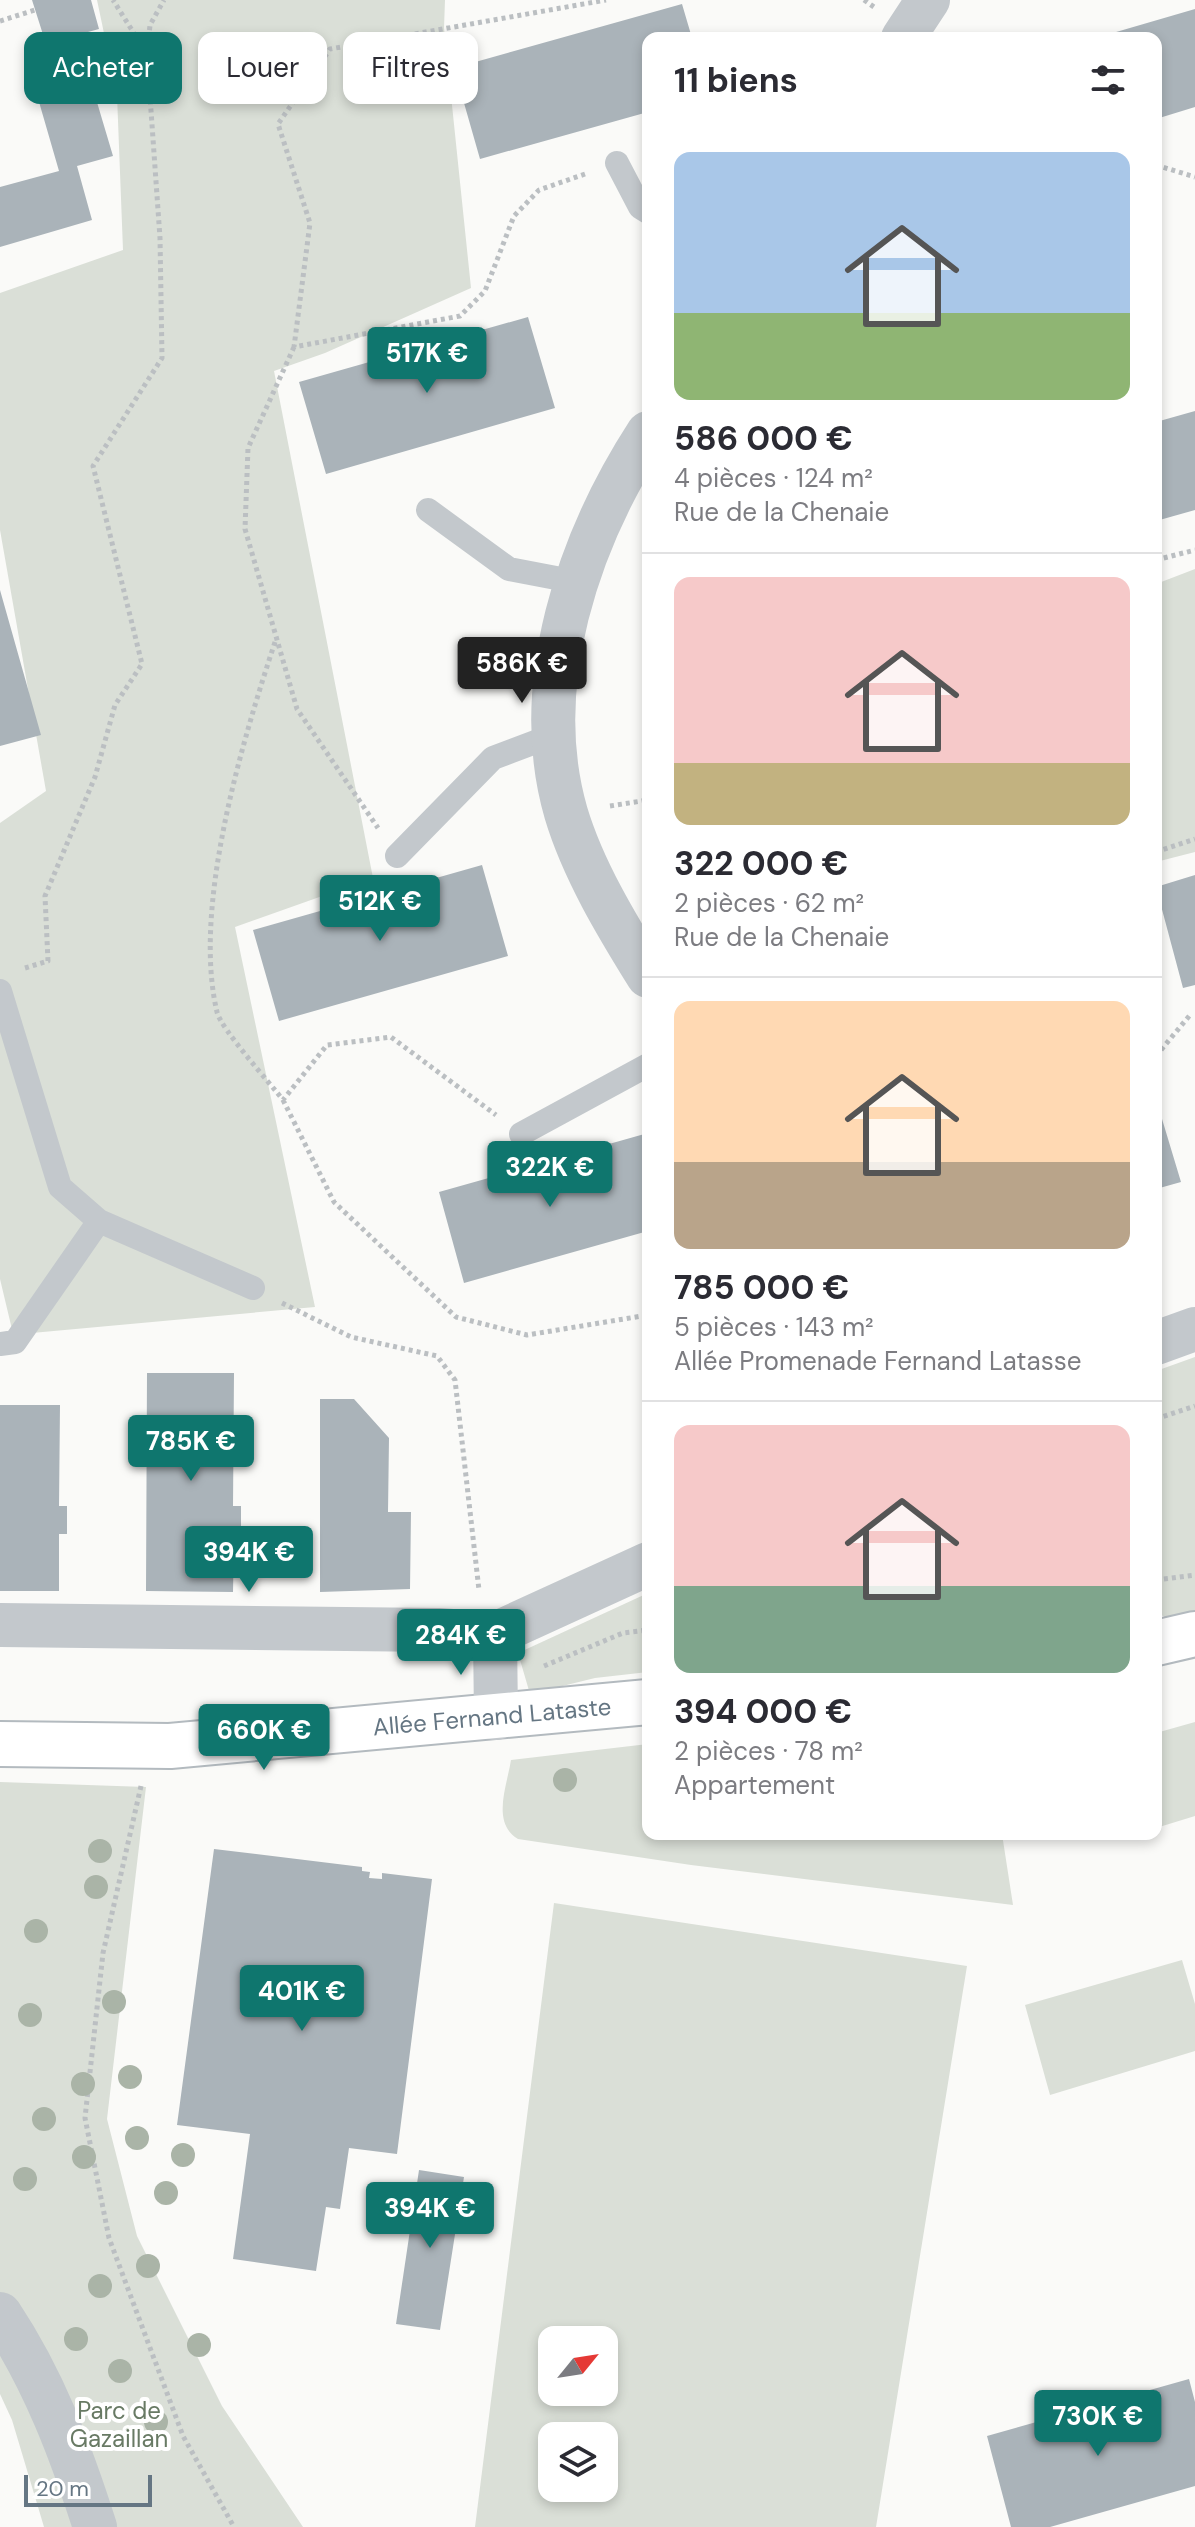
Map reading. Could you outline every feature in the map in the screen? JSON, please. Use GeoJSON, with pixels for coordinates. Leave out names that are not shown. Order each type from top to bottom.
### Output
{"type":"FeatureCollection","features":[{"type":"Feature","properties":{"kind":"street"},"geometry":{"type":"LineString","coordinates":[[907,32],[928,0]]}},
{"type":"Feature","properties":{"kind":"street"},"geometry":{"type":"LineString","coordinates":[[642,443],[595,524],[577,582],[560,648],[554,735],[566,813],[591,873],[642,965]]}},
{"type":"Feature","properties":{"kind":"street"},"geometry":{"type":"LineString","coordinates":[[0,1625],[495,1634],[642,1567]]}},
{"type":"Feature","properties":{"kind":"street"},"geometry":{"type":"LineString","coordinates":[[495,1634],[496,1698]]}},
{"type":"Feature","properties":{"kind":"street"},"geometry":{"type":"LineString","coordinates":[[1162,1644],[1195,1634]]}},
{"type":"Feature","properties":{"kind":"street"},"geometry":{"type":"LineString","coordinates":[[1162,1646],[1195,1644]]}},
{"type":"Feature","properties":{"kind":"street","name":"Allée Fernand Lataste"},"geometry":{"type":"LineString","coordinates":[[0,1744],[143,1747],[496,1698],[642,1702]]}},
{"type":"Feature","properties":{"kind":"street"},"geometry":{"type":"LineString","coordinates":[[0,2314],[32,2363],[74,2463],[95,2527]]}},
{"type":"Feature","properties":{"kind":"lane"},"geometry":{"type":"LineString","coordinates":[[617,163],[642,208]]}},
{"type":"Feature","properties":{"kind":"lane"},"geometry":{"type":"LineString","coordinates":[[428,510],[509,569],[577,582]]}},
{"type":"Feature","properties":{"kind":"lane"},"geometry":{"type":"LineString","coordinates":[[397,856],[493,758],[554,735]]}},
{"type":"Feature","properties":{"kind":"lane"},"geometry":{"type":"LineString","coordinates":[[6,982],[60,1187],[99,1221],[253,1288]]}},
{"type":"Feature","properties":{"kind":"lane"},"geometry":{"type":"LineString","coordinates":[[521,1134],[642,1068]]}},
{"type":"Feature","properties":{"kind":"lane"},"geometry":{"type":"LineString","coordinates":[[0,1344],[15,1342],[99,1221]]}},
{"type":"Feature","properties":{"kind":"path"},"geometry":{"type":"LineString","coordinates":[[113,0],[133,32]]}},
{"type":"Feature","properties":{"kind":"path"},"geometry":{"type":"LineString","coordinates":[[149,32],[164,0]]}},
{"type":"Feature","properties":{"kind":"path"},"geometry":{"type":"LineString","coordinates":[[397,856],[297,709],[275,642],[245,529],[248,448],[294,347],[310,223],[278,124],[330,49],[606,0]]}},
{"type":"Feature","properties":{"kind":"path"},"geometry":{"type":"LineString","coordinates":[[0,21],[35,10]]}},
{"type":"Feature","properties":{"kind":"path"},"geometry":{"type":"LineString","coordinates":[[6,982],[48,961],[45,896],[95,777],[115,705],[142,664],[93,466],[162,358],[160,238],[151,104]]}},
{"type":"Feature","properties":{"kind":"path"},"geometry":{"type":"LineString","coordinates":[[294,347],[460,316],[485,291],[514,216],[539,190],[617,163]]}},
{"type":"Feature","properties":{"kind":"path"},"geometry":{"type":"LineString","coordinates":[[1162,167],[1195,177]]}},
{"type":"Feature","properties":{"kind":"path"},"geometry":{"type":"LineString","coordinates":[[1162,558],[1195,550]]}},
{"type":"Feature","properties":{"kind":"path"},"geometry":{"type":"LineString","coordinates":[[275,642],[240,748],[209,924],[217,1015],[283,1100],[334,1202],[456,1317],[527,1335],[642,1316]]}},
{"type":"Feature","properties":{"kind":"path"},"geometry":{"type":"LineString","coordinates":[[1162,850],[1195,839]]}},
{"type":"Feature","properties":{"kind":"path"},"geometry":{"type":"LineString","coordinates":[[1162,1049],[1190,1015]]}},
{"type":"Feature","properties":{"kind":"path"},"geometry":{"type":"LineString","coordinates":[[283,1100],[327,1045],[391,1037],[521,1134]]}},
{"type":"Feature","properties":{"kind":"path"},"geometry":{"type":"LineString","coordinates":[[253,1288],[351,1337],[437,1356],[455,1380],[481,1607],[495,1634]]}},
{"type":"Feature","properties":{"kind":"path"},"geometry":{"type":"LineString","coordinates":[[1162,1417],[1195,1406]]}},
{"type":"Feature","properties":{"kind":"path"},"geometry":{"type":"LineString","coordinates":[[1162,1579],[1195,1575]]}},
{"type":"Feature","properties":{"kind":"path"},"geometry":{"type":"LineString","coordinates":[[496,1698],[536,1670],[623,1633],[642,1631]]}},
{"type":"Feature","properties":{"kind":"path"},"geometry":{"type":"LineString","coordinates":[[143,1747],[141,1791],[103,1953],[85,2118],[109,2238],[183,2436],[234,2527]]}},
{"type":"Feature","properties":{"kind":"green space"},"geometry":{"type":"Polygon","coordinates":[[[97,0],[445,0],[444,32],[343,32],[343,104],[452,104],[471,288],[325,353],[274,371],[373,878],[235,927],[315,1307],[21,1334],[15,1342],[0,1279],[0,823],[46,791],[0,530],[0,293],[123,250],[117,104],[182,104],[182,32],[104,32],[97,0]]]}},
{"type":"Feature","properties":{"kind":"green space"},"geometry":{"type":"Polygon","coordinates":[[[1195,569],[1195,852],[1162,860],[1162,582],[1195,569]]]}},
{"type":"Feature","properties":{"kind":"green space"},"geometry":{"type":"Polygon","coordinates":[[[1195,1357],[1195,1621],[1177,1622],[1162,1616],[1162,1369],[1195,1357]]]}},
{"type":"Feature","properties":{"kind":"green space"},"geometry":{"type":"Polygon","coordinates":[[[642,1596],[642,1673],[595,1678],[530,1694],[518,1653],[642,1596]]]}},
{"type":"Feature","properties":{"kind":"green space"},"geometry":{"type":"Polygon","coordinates":[[[1195,1722],[1195,1816],[1162,1826],[1162,1731],[1195,1722]]]}},
{"type":"Feature","properties":{"kind":"green space"},"geometry":{"type":"Polygon","coordinates":[[[642,1745],[642,1840],[1003,1840],[1013,1905],[691,1865],[518,1839],[505,1824],[503,1814],[511,1760],[642,1745]]]}},
{"type":"Feature","properties":{"kind":"green space","name":"Parc de Gazaillan"},"geometry":{"type":"Polygon","coordinates":[[[0,1782],[146,1787],[107,2119],[137,2236],[222,2406],[303,2527],[44,2527],[12,2420],[0,2394],[0,1782]]]}},
{"type":"Feature","properties":{"kind":"green space"},"geometry":{"type":"Polygon","coordinates":[[[554,1903],[967,1966],[876,2527],[475,2527],[554,1903]]]}},
{"type":"Feature","properties":{"kind":"green space"},"geometry":{"type":"Polygon","coordinates":[[[1182,1960],[1195,2004],[1195,2051],[1050,2095],[1025,2005],[1182,1960]]]}},
{"type":"Feature","properties":{"kind":"building"},"geometry":{"type":"Polygon","coordinates":[[[32,0],[91,0],[99,29],[88,32],[42,32],[32,0]]]}},
{"type":"Feature","properties":{"kind":"building"},"geometry":{"type":"Polygon","coordinates":[[[682,4],[690,32],[642,32],[642,114],[480,159],[464,104],[478,104],[478,61],[682,4]]]}},
{"type":"Feature","properties":{"kind":"building"},"geometry":{"type":"Polygon","coordinates":[[[1195,9],[1195,107],[1162,117],[1162,32],[1116,32],[1195,9]]]}},
{"type":"Feature","properties":{"kind":"building"},"geometry":{"type":"Polygon","coordinates":[[[40,104],[98,104],[113,156],[77,166],[92,220],[0,247],[0,187],[59,171],[40,104]]]}},
{"type":"Feature","properties":{"kind":"building"},"geometry":{"type":"Polygon","coordinates":[[[528,317],[555,408],[326,474],[299,382],[528,317]]]}},
{"type":"Feature","properties":{"kind":"building"},"geometry":{"type":"Polygon","coordinates":[[[1195,411],[1195,510],[1162,519],[1162,420],[1195,411]]]}},
{"type":"Feature","properties":{"kind":"building"},"geometry":{"type":"Polygon","coordinates":[[[0,590],[41,735],[0,746],[0,590]]]}},
{"type":"Feature","properties":{"kind":"building"},"geometry":{"type":"Polygon","coordinates":[[[482,865],[508,956],[279,1021],[253,930],[482,865]]]}},
{"type":"Feature","properties":{"kind":"building"},"geometry":{"type":"Polygon","coordinates":[[[1195,875],[1195,985],[1183,988],[1162,909],[1162,885],[1195,875]]]}},
{"type":"Feature","properties":{"kind":"building"},"geometry":{"type":"Polygon","coordinates":[[[1162,1119],[1181,1182],[1162,1187],[1162,1119]]]}},
{"type":"Feature","properties":{"kind":"building"},"geometry":{"type":"Polygon","coordinates":[[[642,1135],[642,1233],[464,1283],[439,1192],[642,1135]]]}},
{"type":"Feature","properties":{"kind":"building"},"geometry":{"type":"Polygon","coordinates":[[[147,1373],[234,1373],[233,1506],[241,1506],[241,1534],[234,1534],[233,1592],[146,1591],[147,1373]]]}},
{"type":"Feature","properties":{"kind":"building"},"geometry":{"type":"Polygon","coordinates":[[[320,1399],[354,1399],[389,1438],[388,1512],[411,1512],[410,1589],[320,1592],[320,1399]]]}},
{"type":"Feature","properties":{"kind":"building"},"geometry":{"type":"Polygon","coordinates":[[[0,1405],[60,1405],[59,1506],[67,1506],[67,1534],[59,1534],[59,1591],[0,1591],[0,1405]]]}},
{"type":"Feature","properties":{"kind":"building"},"geometry":{"type":"Polygon","coordinates":[[[214,1849],[362,1867],[362,1871],[370,1872],[369,1878],[382,1879],[382,1873],[432,1879],[397,2154],[349,2148],[340,2209],[326,2207],[316,2271],[233,2259],[250,2134],[177,2125],[214,1849]]]}},
{"type":"Feature","properties":{"kind":"building"},"geometry":{"type":"Polygon","coordinates":[[[419,2170],[464,2177],[440,2330],[396,2324],[419,2170]]]}},
{"type":"Feature","properties":{"kind":"building"},"geometry":{"type":"Polygon","coordinates":[[[1189,2379],[1195,2402],[1195,2486],[1050,2527],[1011,2527],[987,2436],[1189,2379]]]}}]}
